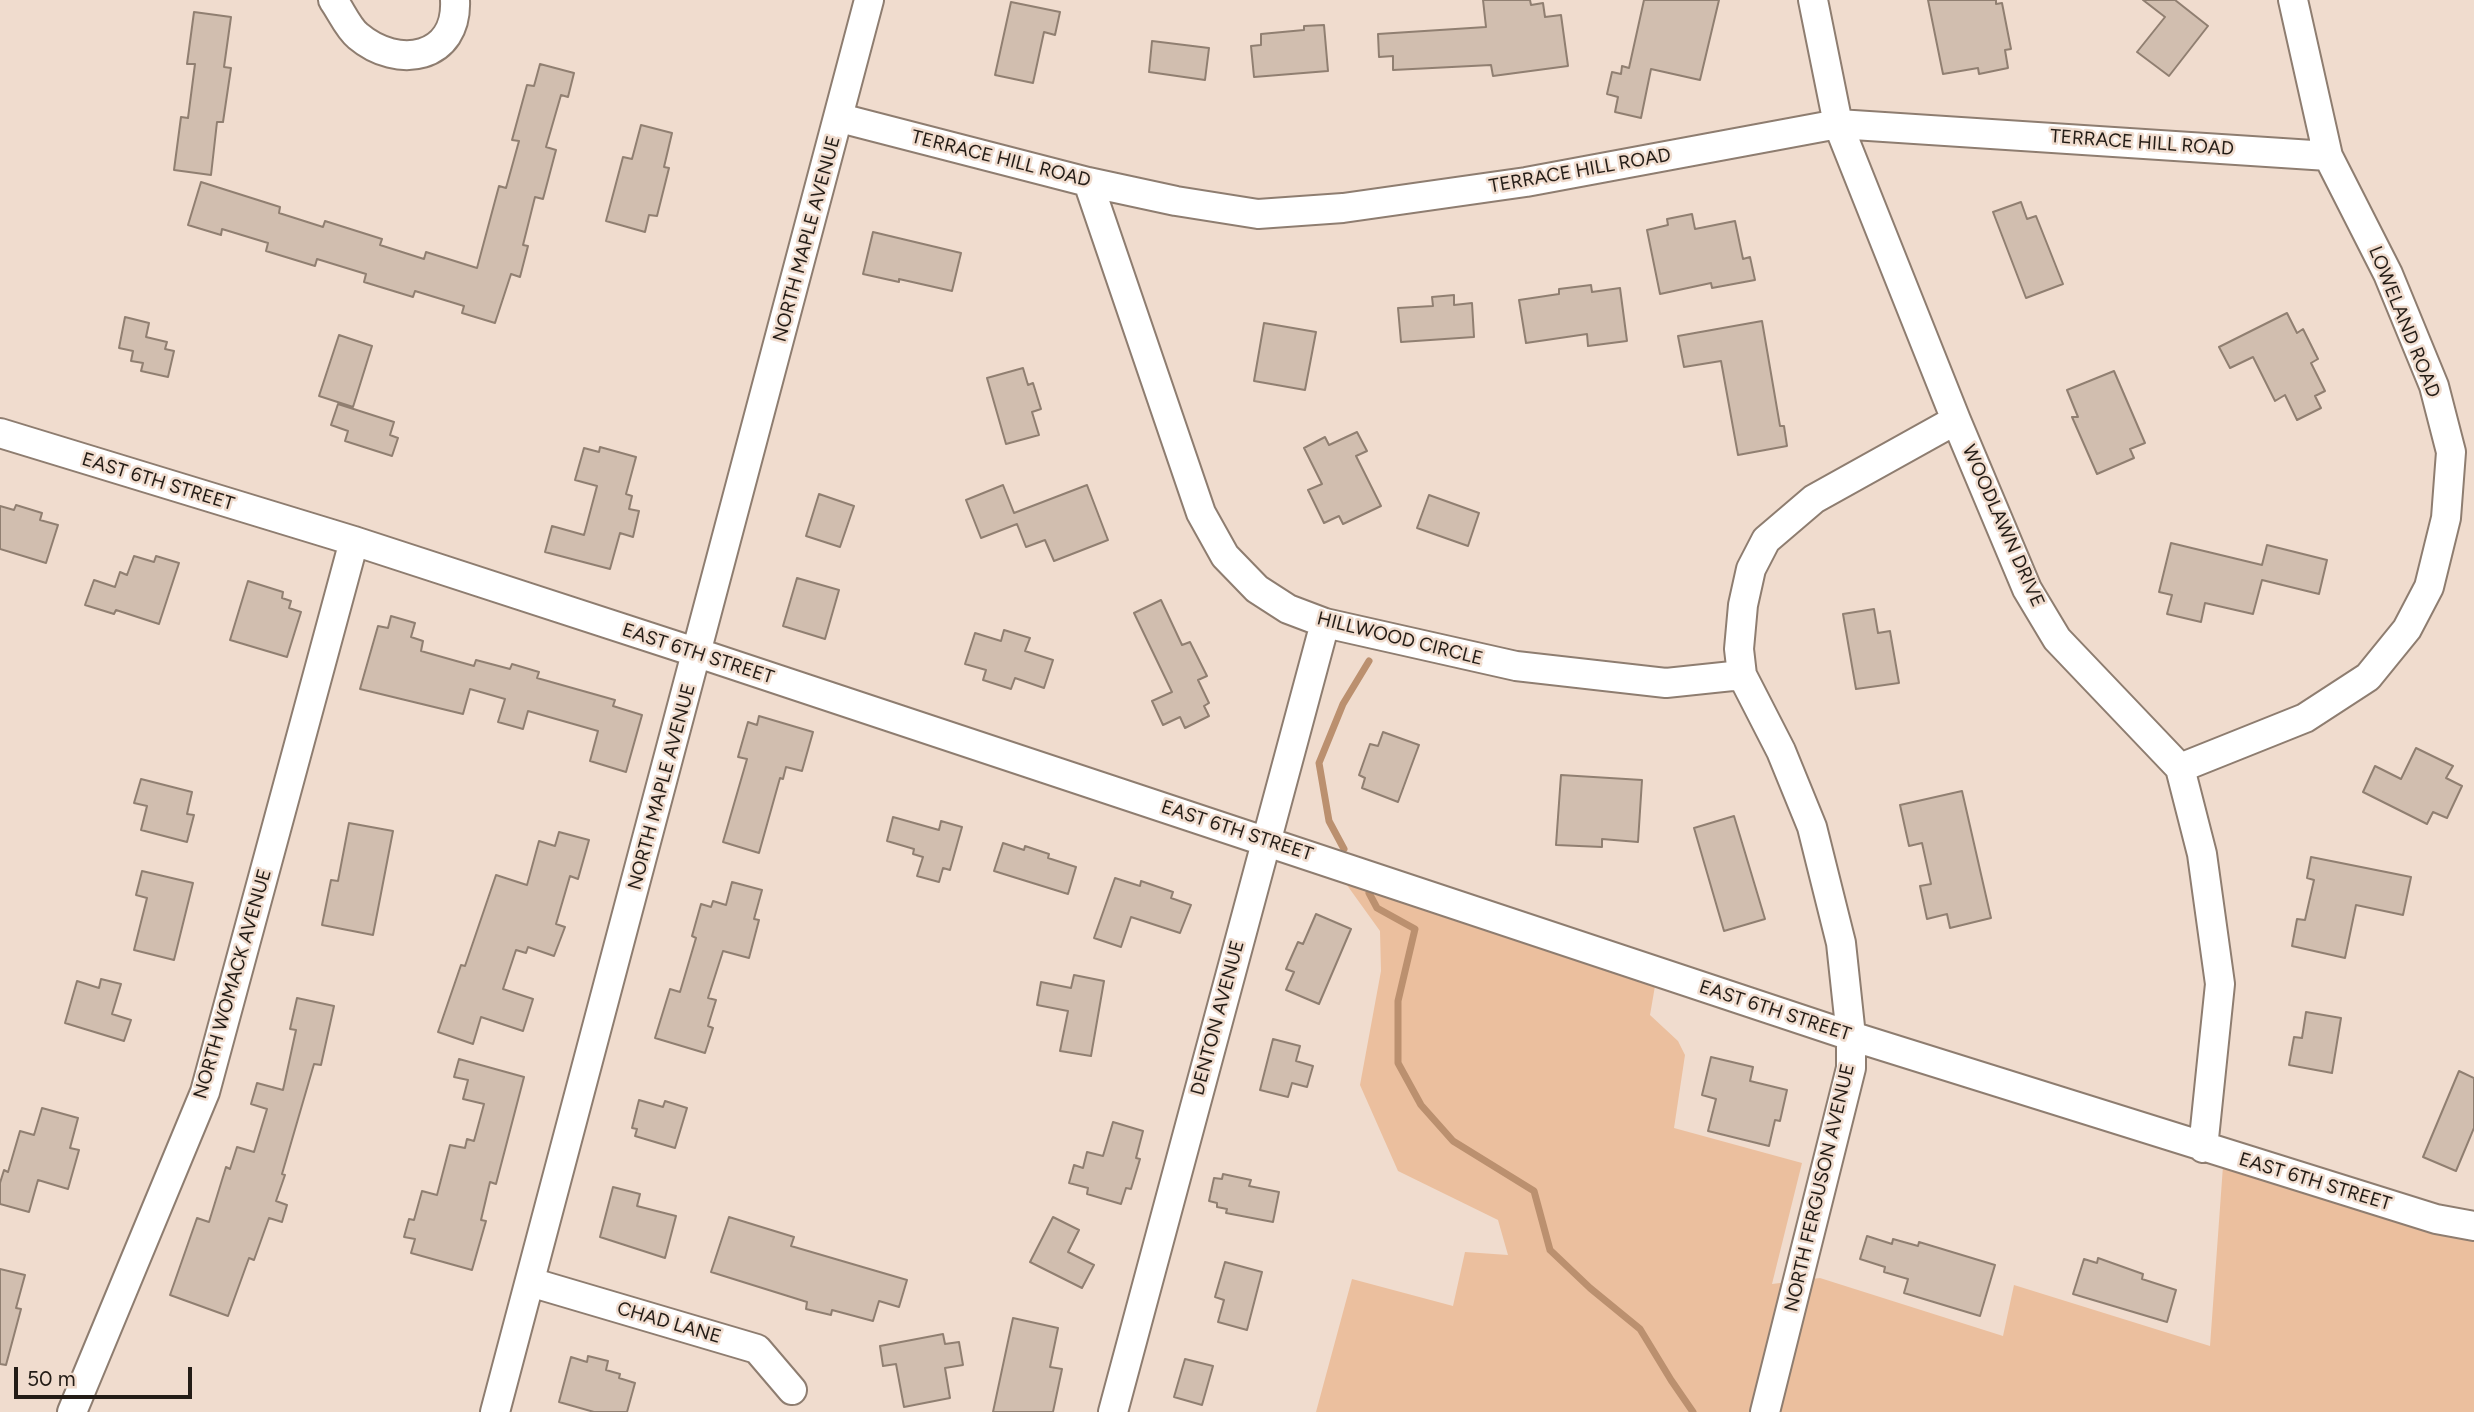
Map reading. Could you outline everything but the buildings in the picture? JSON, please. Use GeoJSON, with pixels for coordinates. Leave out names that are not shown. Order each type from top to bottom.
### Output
{"type":"FeatureCollection","features":[{"type":"Feature","properties":{"kind":"street"},"geometry":{"type":"LineString","coordinates":[[333,0],[357,36],[386,53],[412,57],[428,51],[446,38],[456,18],[455,0]]}},
{"type":"Feature","properties":{"kind":"street","name":"NORTH MAPLE AVENUE"},"geometry":{"type":"LineString","coordinates":[[495,1412],[840,118],[869,0]]}},
{"type":"Feature","properties":{"kind":"street","name":"WOODLAWN DRIVE"},"geometry":{"type":"LineString","coordinates":[[1813,0],[1838,124],[1956,420],[2027,589],[2057,639],[2180,768],[2202,853],[2220,984],[2203,1148]]}},
{"type":"Feature","properties":{"kind":"street","name":"LOWELAND ROAD"},"geometry":{"type":"LineString","coordinates":[[2180,768],[2305,718],[2368,677],[2407,629],[2429,587],[2446,518],[2451,452],[2434,386],[2388,274],[2328,156],[2293,0]]}},
{"type":"Feature","properties":{"kind":"street","name":"TERRACE HILL ROAD"},"geometry":{"type":"LineString","coordinates":[[840,118],[1088,182],[1176,201],[1258,214],[1343,208],[1526,183],[1838,124],[2328,156]]}},
{"type":"Feature","properties":{"kind":"street","name":"HILLWOOD CIRCLE"},"geometry":{"type":"LineString","coordinates":[[1088,182],[1201,513],[1225,555],[1257,589],[1288,609],[1325,623],[1516,666],[1666,683],[1742,675]]}},
{"type":"Feature","properties":{"kind":"street","name":"NORTH FERGUSON AVENUE"},"geometry":{"type":"LineString","coordinates":[[1765,1412],[1851,1068],[1852,1036],[1841,943],[1812,827],[1781,751],[1742,675],[1739,649],[1743,605],[1751,569],[1766,540],[1814,499],[1956,420]]}},
{"type":"Feature","properties":{"kind":"street","name":"EAST 6TH STREET"},"geometry":{"type":"LineString","coordinates":[[0,433],[354,541],[698,653],[1852,1036],[2203,1148],[2436,1219],[2474,1226]]}},
{"type":"Feature","properties":{"kind":"street","name":"NORTH WOMACK AVENUE"},"geometry":{"type":"LineString","coordinates":[[72,1412],[205,1092],[354,541]]}},
{"type":"Feature","properties":{"kind":"street","name":"DENTON AVENUE"},"geometry":{"type":"LineString","coordinates":[[1112,1412],[1325,623]]}},
{"type":"Feature","properties":{"kind":"street","name":"CHAD LANE"},"geometry":{"type":"LineString","coordinates":[[530,1282],[757,1349],[792,1390]]}},
{"type":"Feature","properties":{"kind":"shaded area"},"geometry":{"type":"Polygon","coordinates":[[[1344,881],[1446,912],[1655,986],[1650,1015],[1678,1041],[1685,1055],[1674,1128],[1802,1163],[1772,1284],[1820,1278],[2003,1336],[2014,1285],[2210,1346],[2223,1166],[2474,1238],[2474,1412],[1316,1412],[1352,1279],[1453,1306],[1465,1252],[1508,1255],[1498,1220],[1398,1171],[1360,1085],[1381,971],[1380,931],[1344,881]]]}},
{"type":"Feature","properties":{"kind":"waterway"},"geometry":{"type":"LineString","coordinates":[[1344,849],[1329,821],[1319,763],[1343,704],[1369,661]]}},
{"type":"Feature","properties":{"kind":"waterway"},"geometry":{"type":"LineString","coordinates":[[1369,893],[1377,908],[1415,929],[1398,1001],[1398,1063],[1421,1105],[1453,1141],[1534,1191],[1550,1250],[1590,1288],[1640,1329],[1693,1412]]}}]}
